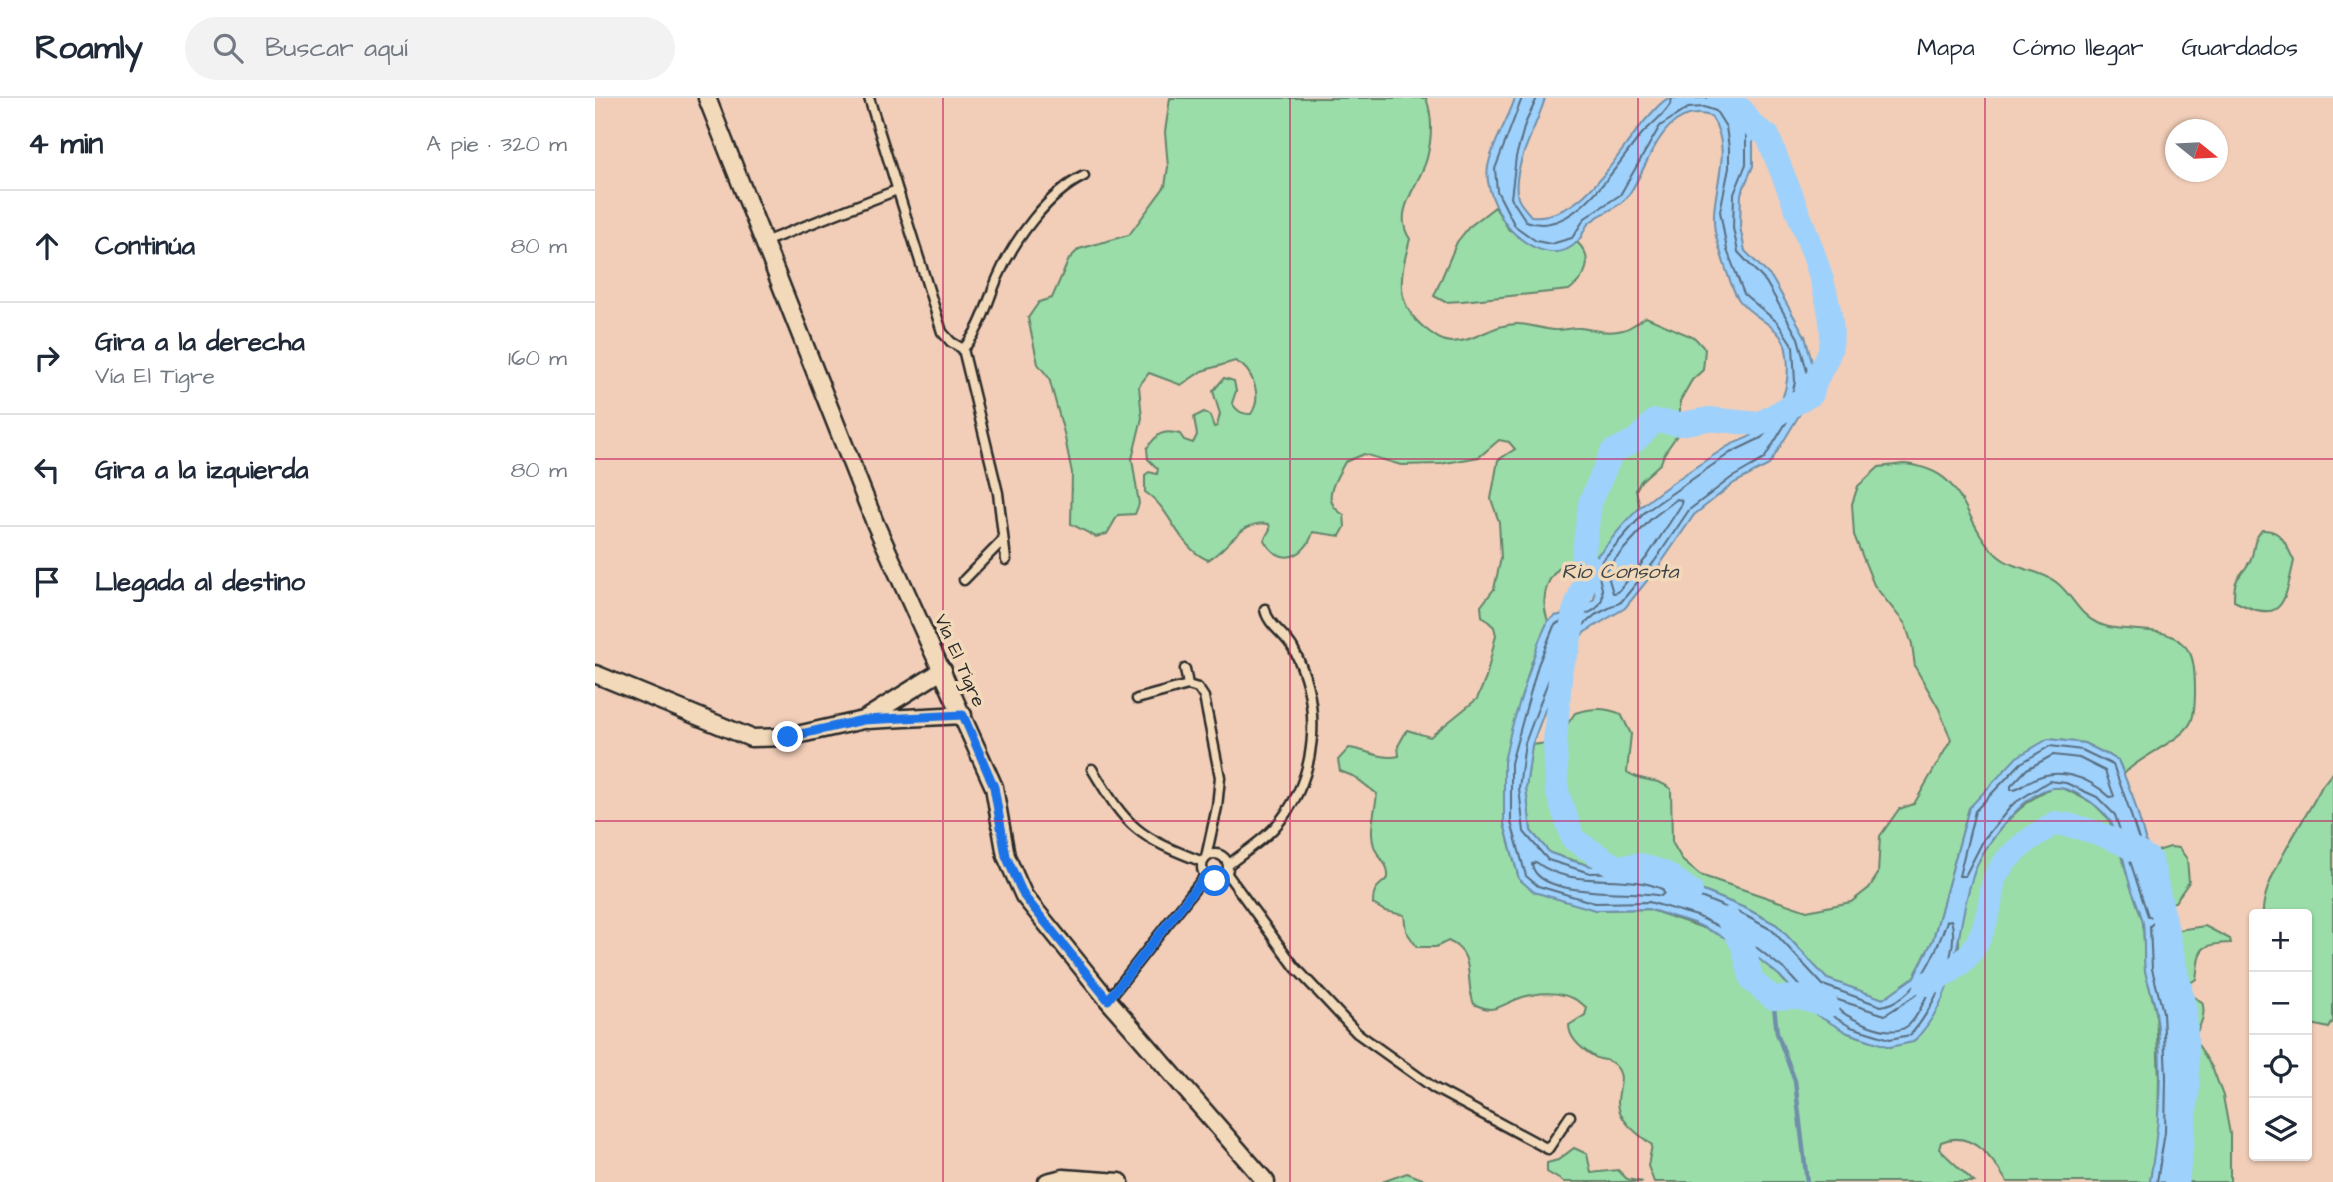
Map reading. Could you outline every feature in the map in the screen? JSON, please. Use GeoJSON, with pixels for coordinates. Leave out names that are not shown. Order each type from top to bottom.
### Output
{"type":"FeatureCollection","features":[{"type":"Feature","properties":{"kind":"street","name":"Vía El Tigre"},"geometry":{"type":"LineString","coordinates":[[707,98],[875,523],[994,787],[1006,856],[1024,896],[1108,1000],[1266,1182]]}},
{"type":"Feature","properties":{"kind":"street"},"geometry":{"type":"LineString","coordinates":[[863,720],[943,670]]}},
{"type":"Feature","properties":{"kind":"street"},"geometry":{"type":"LineString","coordinates":[[595,674],[751,738],[788,737],[863,720],[963,715]]}},
{"type":"Feature","properties":{"kind":"street"},"geometry":{"type":"LineString","coordinates":[[1047,1182],[1063,1178],[1120,1182]]}},
{"type":"Feature","properties":{"kind":"lane"},"geometry":{"type":"LineString","coordinates":[[869,98],[942,332],[951,342],[963,349],[998,493],[1006,560]]}},
{"type":"Feature","properties":{"kind":"lane"},"geometry":{"type":"LineString","coordinates":[[963,349],[979,328],[999,274],[1026,230],[1068,184],[1084,176]]}},
{"type":"Feature","properties":{"kind":"lane"},"geometry":{"type":"LineString","coordinates":[[764,242],[897,190]]}},
{"type":"Feature","properties":{"kind":"lane"},"geometry":{"type":"LineString","coordinates":[[964,580],[1003,540]]}},
{"type":"Feature","properties":{"kind":"lane"},"geometry":{"type":"LineString","coordinates":[[1205,876],[1215,881],[1273,830],[1288,811],[1310,758],[1314,719],[1308,689],[1293,647],[1266,617],[1265,609]]}},
{"type":"Feature","properties":{"kind":"lane"},"geometry":{"type":"LineString","coordinates":[[1185,669],[1188,685]]}},
{"type":"Feature","properties":{"kind":"lane"},"geometry":{"type":"LineString","coordinates":[[1108,1000],[1205,876],[1205,860],[1217,807],[1218,758],[1199,688],[1188,685],[1137,699]]}},
{"type":"Feature","properties":{"kind":"lane"},"geometry":{"type":"LineString","coordinates":[[1092,769],[1131,827],[1205,860],[1219,855],[1295,967],[1357,1033],[1434,1088],[1548,1149],[1570,1116]]}},
{"type":"Feature","properties":{"kind":"green space"},"geometry":{"type":"Polygon","coordinates":[[[1170,98],[1426,98],[1431,120],[1430,143],[1427,158],[1405,208],[1405,229],[1410,239],[1402,289],[1409,310],[1427,330],[1451,342],[1517,324],[1554,330],[1577,328],[1617,331],[1629,328],[1646,317],[1695,338],[1705,349],[1703,370],[1692,380],[1680,401],[1680,431],[1661,463],[1641,481],[1636,490],[1640,508],[1600,553],[1565,564],[1548,584],[1544,602],[1548,621],[1531,664],[1504,762],[1504,823],[1519,879],[1595,910],[1648,909],[1718,933],[1762,960],[1797,997],[1848,1033],[1891,1047],[1936,995],[1955,967],[1964,899],[1980,860],[1991,842],[2003,826],[2034,798],[2052,787],[2065,789],[2093,803],[2109,819],[2143,922],[2145,970],[2156,1012],[2159,1078],[2158,1131],[2150,1182],[2007,1182],[1980,1148],[1972,1143],[1952,1139],[1941,1142],[1939,1149],[1974,1182],[1654,1182],[1648,1166],[1652,1145],[1630,1127],[1619,1109],[1619,1071],[1611,1062],[1586,1051],[1571,1035],[1569,1025],[1585,1015],[1587,1008],[1573,998],[1547,993],[1529,995],[1493,1009],[1474,1004],[1466,960],[1457,946],[1448,941],[1436,947],[1417,947],[1406,931],[1404,915],[1385,911],[1373,904],[1376,888],[1388,878],[1387,869],[1375,849],[1372,835],[1377,794],[1355,777],[1340,771],[1338,760],[1349,748],[1380,756],[1399,756],[1398,746],[1407,730],[1430,737],[1477,699],[1486,678],[1496,635],[1494,627],[1482,616],[1481,606],[1494,589],[1501,558],[1499,522],[1491,499],[1498,460],[1515,449],[1509,442],[1499,440],[1479,457],[1440,464],[1401,465],[1364,454],[1345,462],[1331,490],[1332,503],[1344,515],[1345,527],[1340,536],[1313,532],[1298,554],[1284,556],[1270,549],[1264,540],[1270,529],[1269,524],[1259,524],[1243,530],[1208,560],[1189,546],[1162,508],[1145,492],[1145,475],[1149,472],[1157,474],[1158,469],[1148,459],[1147,448],[1157,436],[1169,432],[1180,434],[1184,440],[1193,443],[1197,435],[1194,417],[1204,412],[1210,416],[1214,427],[1217,426],[1220,414],[1213,391],[1224,378],[1234,381],[1234,406],[1242,413],[1251,414],[1256,400],[1254,384],[1247,370],[1235,361],[1202,371],[1181,385],[1149,373],[1139,386],[1142,418],[1132,459],[1139,504],[1135,514],[1118,515],[1107,534],[1096,537],[1071,524],[1072,473],[1064,433],[1049,378],[1038,364],[1028,318],[1039,302],[1052,298],[1069,259],[1079,249],[1129,235],[1165,186],[1168,167],[1165,132],[1170,98]]]}},
{"type":"Feature","properties":{"kind":"green space"},"geometry":{"type":"Polygon","coordinates":[[[1495,207],[1509,230],[1567,249],[1577,242],[1583,248],[1587,261],[1580,280],[1569,290],[1445,302],[1434,296],[1457,242],[1469,227],[1495,207]]]}},
{"type":"Feature","properties":{"kind":"green space"},"geometry":{"type":"Polygon","coordinates":[[[1904,464],[1925,468],[1941,476],[1952,486],[1985,542],[1998,556],[2004,561],[2042,574],[2056,582],[2090,619],[2109,627],[2159,632],[2181,643],[2193,661],[2195,702],[2191,722],[2186,729],[2124,774],[2118,760],[2084,743],[2048,739],[1969,808],[1933,940],[1914,977],[1883,999],[1827,979],[1777,925],[1747,909],[1641,865],[1591,866],[1550,853],[1531,831],[1526,788],[1532,745],[1555,742],[1575,713],[1609,710],[1621,714],[1631,734],[1627,772],[1671,789],[1672,842],[1683,861],[1700,875],[1807,911],[1851,902],[1869,888],[1878,874],[1880,836],[1899,809],[1914,804],[1951,740],[1939,709],[1915,667],[1912,644],[1905,624],[1874,585],[1854,535],[1852,504],[1858,486],[1879,467],[1904,464]]]}},
{"type":"Feature","properties":{"kind":"green space"},"geometry":{"type":"Polygon","coordinates":[[[2262,530],[2279,535],[2294,561],[2284,599],[2272,610],[2263,611],[2234,601],[2236,581],[2250,561],[2256,538],[2262,530]]]}},
{"type":"Feature","properties":{"kind":"green space"},"geometry":{"type":"Polygon","coordinates":[[[2333,772],[2333,1021],[2329,1028],[2312,1024],[2312,909],[2263,909],[2269,884],[2277,867],[2322,786],[2333,772]]]}},
{"type":"Feature","properties":{"kind":"green space"},"geometry":{"type":"Polygon","coordinates":[[[2170,847],[2179,848],[2187,859],[2189,882],[2175,902],[2160,903],[2151,860],[2157,851],[2170,847]]]}},
{"type":"Feature","properties":{"kind":"green space"},"geometry":{"type":"Polygon","coordinates":[[[2162,916],[2171,919],[2178,930],[2205,926],[2230,939],[2231,943],[2212,945],[2202,950],[2196,979],[2180,990],[2162,916]]]}},
{"type":"Feature","properties":{"kind":"green space"},"geometry":{"type":"Polygon","coordinates":[[[2192,996],[2202,1002],[2204,1012],[2194,1038],[2213,1069],[2223,1096],[2230,1134],[2230,1182],[2179,1182],[2186,1062],[2184,1008],[2192,996]]]}},
{"type":"Feature","properties":{"kind":"green space"},"geometry":{"type":"Polygon","coordinates":[[[1574,1148],[1587,1154],[1591,1173],[1618,1170],[1627,1179],[1643,1182],[1564,1182],[1547,1172],[1547,1163],[1558,1160],[1574,1148]]]}},
{"type":"Feature","properties":{"kind":"green space"},"geometry":{"type":"Polygon","coordinates":[[[1407,1173],[1430,1182],[1382,1182],[1407,1173]]]}},
{"type":"Feature","properties":{"kind":"water","name":"Rio Consota"},"geometry":{"type":"Polygon","coordinates":[[[1515,98],[1545,98],[1518,174],[1518,198],[1531,216],[1551,214],[1569,207],[1585,195],[1637,130],[1666,99],[1729,98],[1753,126],[1753,166],[1741,194],[1740,227],[1745,251],[1772,278],[1805,336],[1815,374],[1812,394],[1769,465],[1734,483],[1694,515],[1659,566],[1625,608],[1585,632],[1568,648],[1532,745],[1526,788],[1531,831],[1550,853],[1591,866],[1640,865],[1747,909],[1777,925],[1827,979],[1883,999],[1914,977],[1933,940],[1969,808],[2017,757],[2048,739],[2084,743],[2118,760],[2133,797],[2154,870],[2185,1011],[2186,1062],[2179,1182],[2150,1182],[2158,1119],[2160,1054],[2156,1012],[2145,971],[2142,919],[2113,826],[2097,807],[2075,793],[2053,788],[2031,798],[1989,844],[1977,865],[1969,889],[1950,979],[1941,1001],[1930,1022],[1913,1042],[1890,1047],[1848,1033],[1815,1014],[1780,976],[1743,946],[1694,923],[1648,909],[1595,910],[1534,892],[1519,879],[1504,823],[1504,762],[1538,643],[1548,621],[1555,616],[1573,612],[1594,599],[1590,571],[1592,561],[1642,506],[1693,468],[1755,434],[1767,423],[1784,394],[1788,361],[1779,334],[1739,300],[1729,280],[1714,224],[1721,147],[1711,116],[1694,114],[1680,118],[1659,140],[1635,185],[1623,201],[1588,224],[1579,240],[1567,249],[1546,251],[1535,248],[1515,235],[1502,218],[1489,187],[1487,173],[1490,158],[1515,98]]]}},
{"type":"Feature","properties":{"kind":"waterway"},"geometry":{"type":"LineString","coordinates":[[1691,891],[1665,873],[1640,865],[1616,867],[1573,839],[1557,791],[1555,742],[1561,666],[1568,648],[1574,612],[1590,567],[1583,558],[1590,503],[1612,452],[1636,440],[1655,421],[1680,424],[1709,419],[1759,424],[1812,394],[1830,350],[1832,330],[1820,275],[1768,136],[1753,126],[1742,110],[1720,98]]}},
{"type":"Feature","properties":{"kind":"waterway"},"geometry":{"type":"LineString","coordinates":[[1926,984],[1952,971],[1970,953],[1987,919],[1993,883],[2003,864],[2031,838],[2055,823],[2105,836],[2151,860],[2185,1011],[2188,1088],[2177,1182]]}},
{"type":"Feature","properties":{"kind":"waterway"},"geometry":{"type":"LineString","coordinates":[[1728,919],[1743,946],[1752,981],[1773,998],[1797,997],[1827,1006]]}},
{"type":"Feature","properties":{"kind":"waterway"},"geometry":{"type":"LineString","coordinates":[[1773,998],[1777,1033],[1795,1081],[1807,1182]]}},
{"type":"Feature","properties":{"kind":"route"},"geometry":{"type":"LineString","coordinates":[[788,737],[863,720],[963,715],[994,787],[1006,856],[1024,896],[1108,1000],[1164,932],[1205,876],[1215,881]]}}]}
